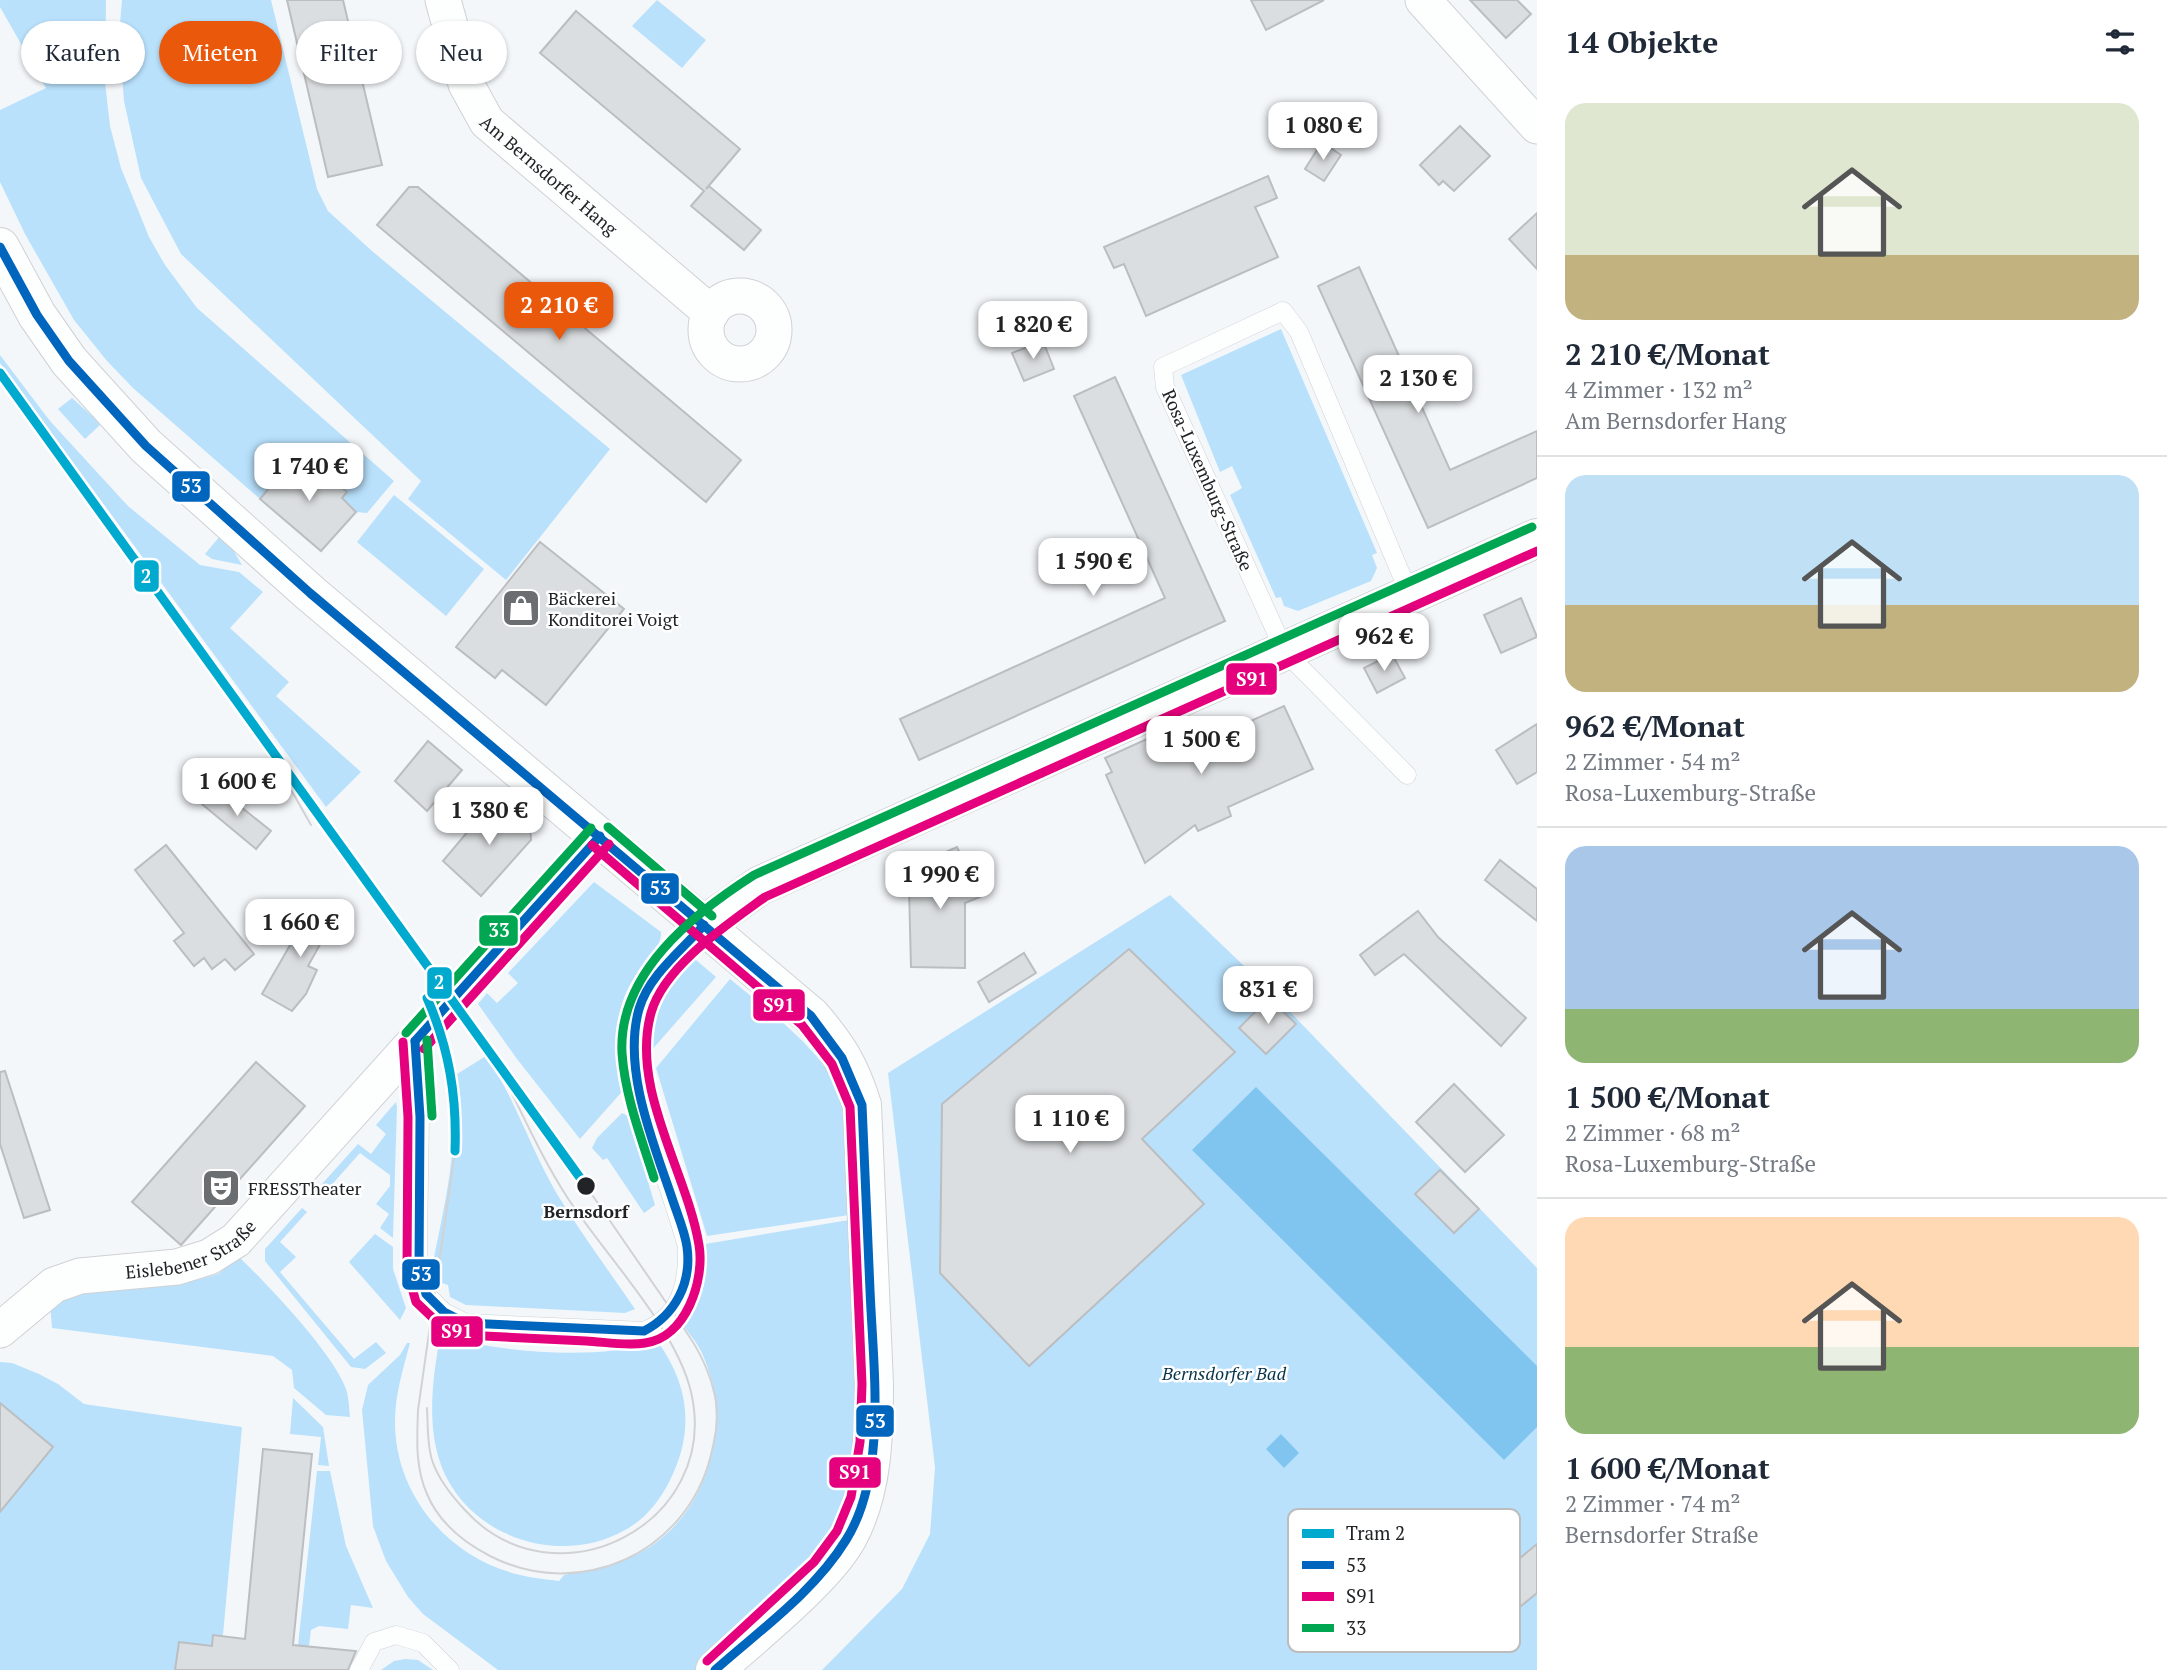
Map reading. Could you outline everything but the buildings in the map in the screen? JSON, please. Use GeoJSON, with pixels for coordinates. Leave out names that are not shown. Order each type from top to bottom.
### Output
{"type":"FeatureCollection","features":[{"type":"Feature","properties":{"kind":"street","name":"Am Bernsdorfer Hang"},"geometry":{"type":"LineString","coordinates":[[443,0],[466,84],[487,122],[710,313]]}},
{"type":"Feature","properties":{"kind":"street"},"geometry":{"type":"LineString","coordinates":[[1423,0],[1537,126]]}},
{"type":"Feature","properties":{"kind":"street"},"geometry":{"type":"LineString","coordinates":[[0,247],[37,315],[69,360],[146,446],[320,602],[811,1016],[850,1068],[862,1105],[874,1384],[874,1423],[867,1489],[848,1538],[816,1576],[715,1670]]}},
{"type":"Feature","properties":{"kind":"street"},"geometry":{"type":"LineString","coordinates":[[704,925],[759,886],[1537,538]]}},
{"type":"Feature","properties":{"kind":"street","name":"Eislebener Straße"},"geometry":{"type":"LineString","coordinates":[[0,1330],[54,1285],[80,1276],[177,1267],[209,1257],[236,1240],[359,1107],[600,836]]}},
{"type":"Feature","properties":{"kind":"lane","name":"Rosa-Luxemburg-Straße"},"geometry":{"type":"LineString","coordinates":[[1285,652],[1165,387],[1163,367],[1174,359],[1283,311],[1299,332],[1409,593]]}},
{"type":"Feature","properties":{"kind":"lane"},"geometry":{"type":"LineString","coordinates":[[1285,652],[1407,775]]}},
{"type":"Feature","properties":{"kind":"lane"},"geometry":{"type":"LineString","coordinates":[[415,1041],[420,1117],[419,1268],[426,1294],[433,1302],[466,1323],[644,1331],[659,1325],[673,1312],[680,1299],[687,1275],[687,1247],[638,1082],[634,1040],[639,1009],[649,987],[704,925]]}},
{"type":"Feature","properties":{"kind":"lane"},"geometry":{"type":"LineString","coordinates":[[359,1670],[374,1642],[396,1635],[423,1643],[450,1670]]}},
{"type":"Feature","properties":{"kind":"green space"},"geometry":{"type":"Polygon","coordinates":[[[0,0],[106,0],[106,21],[21,21],[21,44],[0,7],[0,0]]]}},
{"type":"Feature","properties":{"kind":"green space"},"geometry":{"type":"Polygon","coordinates":[[[122,0],[271,0],[276,21],[159,21],[159,84],[282,84],[282,45],[317,189],[328,211],[372,251],[610,449],[506,580],[408,499],[421,481],[181,254],[141,178],[124,101],[123,84],[145,84],[145,21],[120,21],[122,0]]]}},
{"type":"Feature","properties":{"kind":"green space"},"geometry":{"type":"Polygon","coordinates":[[[657,0],[706,40],[682,68],[632,26],[657,0]]]}},
{"type":"Feature","properties":{"kind":"green space"},"geometry":{"type":"Polygon","coordinates":[[[44,84],[105,84],[110,126],[121,168],[149,237],[165,265],[197,308],[394,481],[367,513],[356,512],[342,498],[347,491],[314,464],[308,470],[294,458],[260,499],[133,388],[74,320],[25,234],[0,182],[0,110],[46,88],[44,84]]]}},
{"type":"Feature","properties":{"kind":"green space"},"geometry":{"type":"Polygon","coordinates":[[[1281,329],[1377,553],[1372,555],[1377,568],[1371,581],[1298,611],[1284,606],[1281,597],[1276,598],[1230,495],[1242,488],[1232,466],[1220,472],[1181,375],[1281,329]]]}},
{"type":"Feature","properties":{"kind":"green space"},"geometry":{"type":"Polygon","coordinates":[[[0,355],[50,421],[128,506],[200,565],[239,572],[263,592],[230,628],[289,682],[276,696],[361,772],[326,807],[0,363],[0,355]]]}},
{"type":"Feature","properties":{"kind":"green space"},"geometry":{"type":"Polygon","coordinates":[[[72,398],[101,424],[85,439],[58,409],[72,398]]]}},
{"type":"Feature","properties":{"kind":"green space"},"geometry":{"type":"Polygon","coordinates":[[[394,495],[484,569],[446,616],[357,542],[394,495]]]}},
{"type":"Feature","properties":{"kind":"green space"},"geometry":{"type":"Polygon","coordinates":[[[220,536],[229,543],[242,565],[212,559],[205,554],[220,536]]]}},
{"type":"Feature","properties":{"kind":"green space"},"geometry":{"type":"Polygon","coordinates":[[[594,882],[661,932],[656,950],[637,974],[623,1001],[618,1028],[627,1086],[580,1139],[478,1004],[487,993],[497,1003],[518,983],[508,973],[594,882]]]}},
{"type":"Feature","properties":{"kind":"green space","name":"Bernsdorfer Bad"},"geometry":{"type":"Polygon","coordinates":[[[1170,895],[1266,987],[1537,1268],[1537,1670],[822,1670],[902,1589],[930,1534],[935,1467],[888,1073],[1170,895]]]}},
{"type":"Feature","properties":{"kind":"green space"},"geometry":{"type":"Polygon","coordinates":[[[689,960],[696,960],[716,977],[650,1052],[647,1026],[655,1001],[669,979],[689,960]]]}},
{"type":"Feature","properties":{"kind":"green space"},"geometry":{"type":"Polygon","coordinates":[[[730,979],[799,1038],[840,1090],[849,1111],[853,1131],[856,1214],[707,1236],[656,1068],[730,979]]]}},
{"type":"Feature","properties":{"kind":"green space"},"geometry":{"type":"Polygon","coordinates":[[[486,1056],[506,1089],[557,1194],[635,1309],[625,1313],[466,1305],[450,1297],[448,1285],[430,1279],[452,1154],[453,1103],[449,1079],[486,1056]]]}},
{"type":"Feature","properties":{"kind":"green space"},"geometry":{"type":"Polygon","coordinates":[[[396,1102],[393,1238],[380,1228],[389,1214],[376,1204],[390,1186],[390,1175],[360,1153],[327,1190],[321,1185],[358,1144],[371,1154],[386,1134],[376,1125],[396,1102]]]}},
{"type":"Feature","properties":{"kind":"green space"},"geometry":{"type":"Polygon","coordinates":[[[622,1113],[628,1116],[655,1205],[644,1213],[607,1158],[603,1160],[592,1148],[597,1138],[622,1113]]]}},
{"type":"Feature","properties":{"kind":"green space"},"geometry":{"type":"Polygon","coordinates":[[[302,1208],[307,1212],[280,1242],[296,1257],[280,1272],[354,1359],[376,1342],[386,1353],[365,1369],[351,1367],[265,1261],[265,1249],[302,1208]]]}},
{"type":"Feature","properties":{"kind":"green space"},"geometry":{"type":"Polygon","coordinates":[[[867,1217],[867,1489],[715,1670],[498,1670],[423,1614],[408,1597],[386,1561],[373,1526],[362,1410],[368,1385],[400,1355],[407,1343],[410,1343],[398,1392],[395,1422],[397,1448],[404,1474],[415,1497],[447,1537],[468,1553],[516,1574],[559,1581],[564,1575],[599,1568],[644,1551],[674,1526],[691,1505],[703,1482],[715,1430],[715,1403],[710,1376],[701,1351],[673,1312],[687,1247],[867,1217]]]}},
{"type":"Feature","properties":{"kind":"green space"},"geometry":{"type":"Polygon","coordinates":[[[375,1234],[393,1247],[393,1269],[406,1308],[400,1320],[349,1262],[375,1234]]]}},
{"type":"Feature","properties":{"kind":"green space"},"geometry":{"type":"Polygon","coordinates":[[[239,1257],[282,1302],[328,1357],[346,1389],[350,1417],[326,1415],[294,1388],[292,1370],[273,1356],[52,1328],[50,1304],[70,1292],[189,1282],[218,1274],[239,1257]]]}},
{"type":"Feature","properties":{"kind":"green space"},"geometry":{"type":"Polygon","coordinates":[[[440,1337],[493,1347],[577,1353],[632,1348],[658,1342],[679,1381],[685,1422],[677,1463],[654,1506],[627,1529],[600,1541],[572,1546],[544,1545],[516,1538],[491,1526],[469,1508],[451,1486],[439,1459],[432,1414],[433,1382],[440,1337]]]}},
{"type":"Feature","properties":{"kind":"green space"},"geometry":{"type":"Polygon","coordinates":[[[0,1362],[12,1363],[39,1374],[58,1384],[84,1404],[242,1427],[223,1635],[213,1635],[212,1646],[179,1642],[175,1670],[0,1670],[0,1512],[53,1447],[2,1405],[0,1407],[0,1362]]]}},
{"type":"Feature","properties":{"kind":"green space"},"geometry":{"type":"Polygon","coordinates":[[[293,1398],[323,1427],[329,1466],[318,1465],[321,1437],[290,1434],[293,1398]]]}},
{"type":"Feature","properties":{"kind":"green space"},"geometry":{"type":"Polygon","coordinates":[[[317,1471],[330,1471],[346,1546],[373,1608],[351,1605],[348,1629],[319,1626],[311,1630],[309,1646],[298,1645],[317,1471]]]}},
{"type":"Feature","properties":{"kind":"green space"},"geometry":{"type":"Polygon","coordinates":[[[418,1660],[433,1670],[381,1670],[394,1661],[418,1660]]]}},
{"type":"Feature","properties":{"kind":"shaded area"},"geometry":{"type":"Polygon","coordinates":[[[1256,1087],[1537,1366],[1537,1427],[1504,1460],[1192,1150],[1256,1087]]]}},
{"type":"Feature","properties":{"kind":"shaded area"},"geometry":{"type":"Polygon","coordinates":[[[1281,1434],[1299,1453],[1284,1468],[1266,1449],[1281,1434]]]}},
{"type":"Feature","properties":{"kind":"tram line","name":"2"},"geometry":{"type":"LineString","coordinates":[[0,373],[586,1186]]}},
{"type":"Feature","properties":{"kind":"tram line"},"geometry":{"type":"LineString","coordinates":[[264,742],[311,825]]}},
{"type":"Feature","properties":{"kind":"tram line","name":"2"},"geometry":{"type":"LineString","coordinates":[[427,998],[441,1035],[450,1073],[455,1111],[455,1151]]}},
{"type":"Feature","properties":{"kind":"tram line"},"geometry":{"type":"LineString","coordinates":[[427,1408],[428,1441],[432,1460],[450,1492],[464,1509],[501,1538],[542,1552],[584,1551],[623,1538],[657,1514],[681,1480],[694,1439],[691,1392],[671,1343],[656,1318],[559,1184],[500,1069]]}},
{"type":"Feature","properties":{"kind":"tram line"},"geometry":{"type":"LineString","coordinates":[[455,1151],[418,1410],[420,1474],[432,1504],[453,1531],[490,1556],[524,1569],[559,1573],[593,1570],[625,1560],[654,1542],[679,1519],[698,1489],[711,1455],[717,1424],[714,1392],[699,1353],[586,1186]]}},
{"type":"Feature","properties":{"kind":"transit line","name":"53"},"geometry":{"type":"LineString","coordinates":[[0,247],[37,315],[69,361],[146,446],[310,593],[811,1016],[842,1058],[862,1105],[875,1385],[873,1451],[868,1483],[859,1513],[833,1559],[785,1610],[715,1670]]}},
{"type":"Feature","properties":{"kind":"transit line","name":"33"},"geometry":{"type":"LineString","coordinates":[[654,1178],[626,1085],[622,1053],[624,1024],[632,997],[646,972],[684,927],[707,908],[754,875],[1532,527]]}},
{"type":"Feature","properties":{"kind":"transit line","name":"S91"},"geometry":{"type":"LineString","coordinates":[[403,1042],[408,1117],[407,1270],[416,1302],[437,1322],[464,1335],[630,1344],[659,1339],[672,1330],[690,1305],[699,1274],[700,1259],[693,1217],[654,1101],[648,1071],[647,1042],[651,1013],[658,996],[669,979],[699,948],[765,897],[1537,551]]}},
{"type":"Feature","properties":{"kind":"transit line","name":"33"},"geometry":{"type":"LineString","coordinates":[[608,827],[712,916]]}},
{"type":"Feature","properties":{"kind":"transit line","name":"33"},"geometry":{"type":"LineString","coordinates":[[406,1033],[591,828]]}},
{"type":"Feature","properties":{"kind":"transit line","name":"53"},"geometry":{"type":"LineString","coordinates":[[415,1041],[600,836]]}},
{"type":"Feature","properties":{"kind":"transit line","name":"S91"},"geometry":{"type":"LineString","coordinates":[[424,1049],[609,844]]}},
{"type":"Feature","properties":{"kind":"transit line","name":"S91"},"geometry":{"type":"LineString","coordinates":[[592,845],[802,1025],[832,1064],[850,1107],[862,1384],[860,1442],[851,1497],[837,1531],[814,1562],[707,1661]]}},
{"type":"Feature","properties":{"kind":"transit line","name":"53"},"geometry":{"type":"LineString","coordinates":[[415,1041],[420,1117],[419,1268],[426,1294],[444,1312],[466,1323],[644,1331],[673,1307],[684,1285],[688,1260],[683,1230],[642,1106],[634,1057],[635,1032],[639,1009],[650,985],[704,925]]}},
{"type":"Feature","properties":{"kind":"transit line","name":"33"},"geometry":{"type":"LineString","coordinates":[[427,1040],[432,1116]]}},
{"type":"Feature","properties":{"kind":"place","name":"Bäckerei Konditorei Voigt"},"geometry":{"type":"Point","coordinates":[521,608]}},
{"type":"Feature","properties":{"kind":"place","name":"Bernsdorf"},"geometry":{"type":"Point","coordinates":[586,1186]}},
{"type":"Feature","properties":{"kind":"place","name":"FRESSTheater"},"geometry":{"type":"Point","coordinates":[221,1188]}}]}
